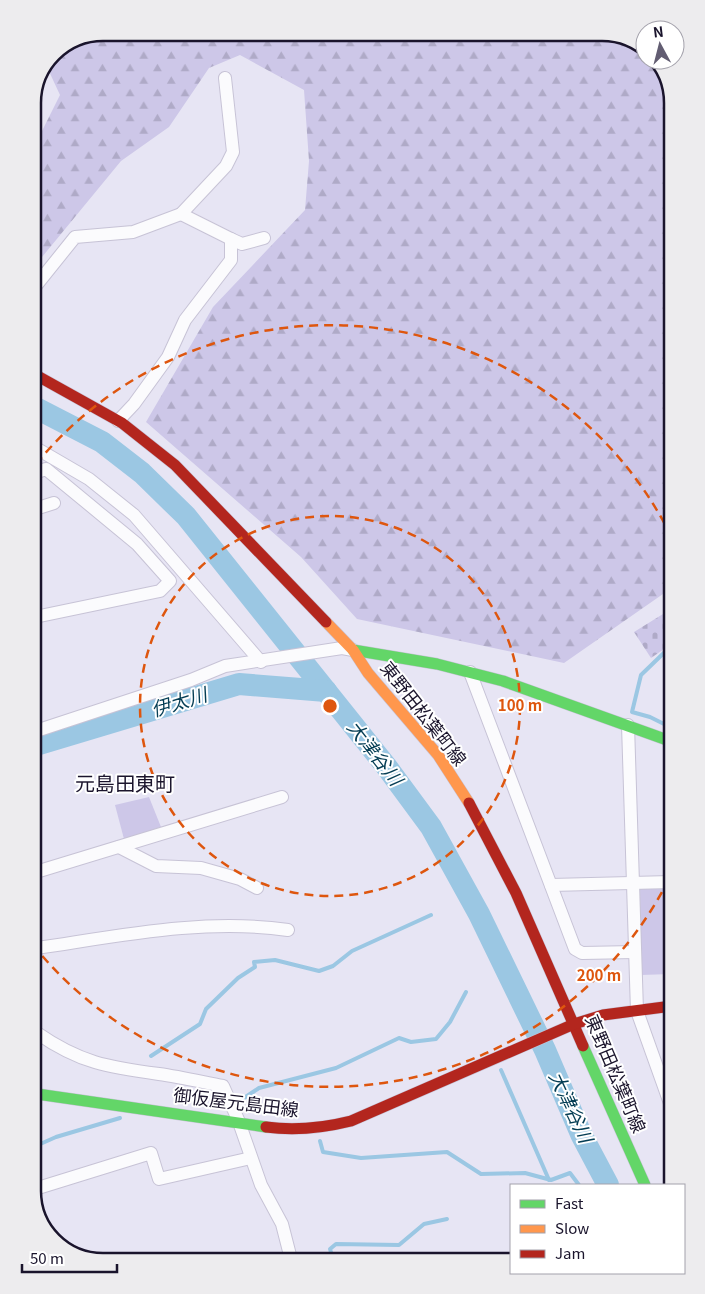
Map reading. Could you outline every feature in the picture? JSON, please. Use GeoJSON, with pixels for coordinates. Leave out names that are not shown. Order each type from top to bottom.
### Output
{"type":"FeatureCollection","features":[{"type":"Feature","properties":{"kind":"street"},"geometry":{"type":"LineString","coordinates":[[41,279],[75,237],[133,232],[182,214],[226,166],[233,152],[225,78]]}},
{"type":"Feature","properties":{"kind":"street"},"geometry":{"type":"LineString","coordinates":[[182,214],[242,244],[264,238]]}},
{"type":"Feature","properties":{"kind":"street"},"geometry":{"type":"LineString","coordinates":[[118,421],[134,404],[168,357],[186,320],[231,260],[231,239]]}},
{"type":"Feature","properties":{"kind":"street","name":"東野田松葉町線"},"geometry":{"type":"LineString","coordinates":[[41,378],[118,421],[175,465],[348,649],[438,755],[469,804],[516,893],[635,1167],[644,1184]]}},
{"type":"Feature","properties":{"kind":"street"},"geometry":{"type":"LineString","coordinates":[[41,451],[89,479],[134,515],[264,662]]}},
{"type":"Feature","properties":{"kind":"street"},"geometry":{"type":"LineString","coordinates":[[41,470],[46,468],[137,544],[170,582],[160,591],[41,616]]}},
{"type":"Feature","properties":{"kind":"street"},"geometry":{"type":"LineString","coordinates":[[41,507],[54,503]]}},
{"type":"Feature","properties":{"kind":"street"},"geometry":{"type":"LineString","coordinates":[[41,729],[191,680],[226,666],[348,649],[438,664],[504,681],[664,739]]}},
{"type":"Feature","properties":{"kind":"street"},"geometry":{"type":"LineString","coordinates":[[470,672],[575,949],[582,953],[635,952]]}},
{"type":"Feature","properties":{"kind":"street"},"geometry":{"type":"LineString","coordinates":[[628,725],[637,1011],[664,1087]]}},
{"type":"Feature","properties":{"kind":"street"},"geometry":{"type":"LineString","coordinates":[[41,870],[282,797]]}},
{"type":"Feature","properties":{"kind":"street"},"geometry":{"type":"LineString","coordinates":[[119,847],[156,866],[201,868],[231,876],[257,888]]}},
{"type":"Feature","properties":{"kind":"street"},"geometry":{"type":"LineString","coordinates":[[551,885],[664,882]]}},
{"type":"Feature","properties":{"kind":"street"},"geometry":{"type":"LineString","coordinates":[[41,947],[153,931],[257,925],[288,930]]}},
{"type":"Feature","properties":{"kind":"street","name":"御仮屋元島田線"},"geometry":{"type":"LineString","coordinates":[[41,1095],[240,1125],[288,1130],[332,1126],[351,1121],[573,1024],[603,1015],[664,1007]]}},
{"type":"Feature","properties":{"kind":"street"},"geometry":{"type":"LineString","coordinates":[[41,1036],[60,1049],[91,1062],[122,1070],[161,1074],[223,1086],[245,1138],[261,1185],[282,1224],[289,1253]]}},
{"type":"Feature","properties":{"kind":"street"},"geometry":{"type":"LineString","coordinates":[[41,1187],[151,1153],[159,1179],[251,1158]]}},
{"type":"Feature","properties":{"kind":"green space"},"geometry":{"type":"Polygon","coordinates":[[[606,41],[618,43],[635,51],[635,70],[654,70],[663,91],[664,104],[664,596],[663,594],[564,663],[357,619],[301,557],[146,422],[213,307],[305,210],[309,161],[304,90],[240,55],[209,68],[169,127],[121,161],[41,258],[41,133],[60,95],[50,73],[52,69],[59,59],[69,52],[91,42],[606,41]]]}},
{"type":"Feature","properties":{"kind":"green space"},"geometry":{"type":"Polygon","coordinates":[[[663,614],[664,649],[651,658],[634,632],[663,614]]]}},
{"type":"Feature","properties":{"kind":"green space"},"geometry":{"type":"Polygon","coordinates":[[[149,797],[161,827],[124,839],[115,805],[149,797]]]}},
{"type":"Feature","properties":{"kind":"green space"},"geometry":{"type":"Polygon","coordinates":[[[640,888],[664,888],[664,974],[641,975],[640,888]]]}},
{"type":"Feature","properties":{"kind":"waterway","name":"大津谷川"},"geometry":{"type":"LineString","coordinates":[[41,411],[102,442],[142,473],[186,516],[386,766],[431,827],[479,914],[545,1050],[581,1134],[607,1184]]}},
{"type":"Feature","properties":{"kind":"waterway"},"geometry":{"type":"LineString","coordinates":[[664,653],[641,675],[632,712],[650,717],[664,724]]}},
{"type":"Feature","properties":{"kind":"waterway","name":"伊太川"},"geometry":{"type":"LineString","coordinates":[[41,743],[239,684],[326,691]]}},
{"type":"Feature","properties":{"kind":"waterway"},"geometry":{"type":"LineString","coordinates":[[151,1056],[200,1024],[206,1009],[238,978],[255,967],[254,962],[275,960],[319,971],[333,966],[352,951],[431,915]]}},
{"type":"Feature","properties":{"kind":"waterway"},"geometry":{"type":"LineString","coordinates":[[238,1102],[259,1088],[336,1068],[399,1038],[411,1042],[436,1039],[450,1022],[466,992]]}},
{"type":"Feature","properties":{"kind":"waterway"},"geometry":{"type":"LineString","coordinates":[[501,1070],[549,1180]]}},
{"type":"Feature","properties":{"kind":"waterway"},"geometry":{"type":"LineString","coordinates":[[41,1144],[56,1137],[120,1118]]}},
{"type":"Feature","properties":{"kind":"waterway"},"geometry":{"type":"LineString","coordinates":[[320,1141],[323,1152],[361,1158],[447,1152],[481,1174],[525,1173],[551,1180],[570,1173],[578,1184]]}},
{"type":"Feature","properties":{"kind":"waterway"},"geometry":{"type":"LineString","coordinates":[[331,1253],[330,1249],[336,1244],[399,1245],[424,1224],[447,1219]]}},
{"type":"Feature","properties":{"kind":"traffic: fast"},"geometry":{"type":"LineString","coordinates":[[353,650],[437,664],[503,681],[664,739]]}},
{"type":"Feature","properties":{"kind":"traffic: fast"},"geometry":{"type":"LineString","coordinates":[[583,1046],[645,1184]]}},
{"type":"Feature","properties":{"kind":"traffic: fast"},"geometry":{"type":"LineString","coordinates":[[41,1095],[266,1127]]}},
{"type":"Feature","properties":{"kind":"traffic: slow"},"geometry":{"type":"LineString","coordinates":[[326,622],[353,650],[368,673],[438,755],[469,803]]}},
{"type":"Feature","properties":{"kind":"traffic: jam"},"geometry":{"type":"LineString","coordinates":[[41,378],[122,423],[175,465],[326,622]]}},
{"type":"Feature","properties":{"kind":"traffic: jam"},"geometry":{"type":"LineString","coordinates":[[469,803],[516,893],[583,1046]]}},
{"type":"Feature","properties":{"kind":"traffic: jam"},"geometry":{"type":"LineString","coordinates":[[266,1127],[309,1128],[351,1121],[574,1024],[603,1015],[664,1007]]}},
{"type":"Feature","properties":{"kind":"district","name":"元島田東町"},"geometry":{"type":"Point","coordinates":[125,784]}}]}
